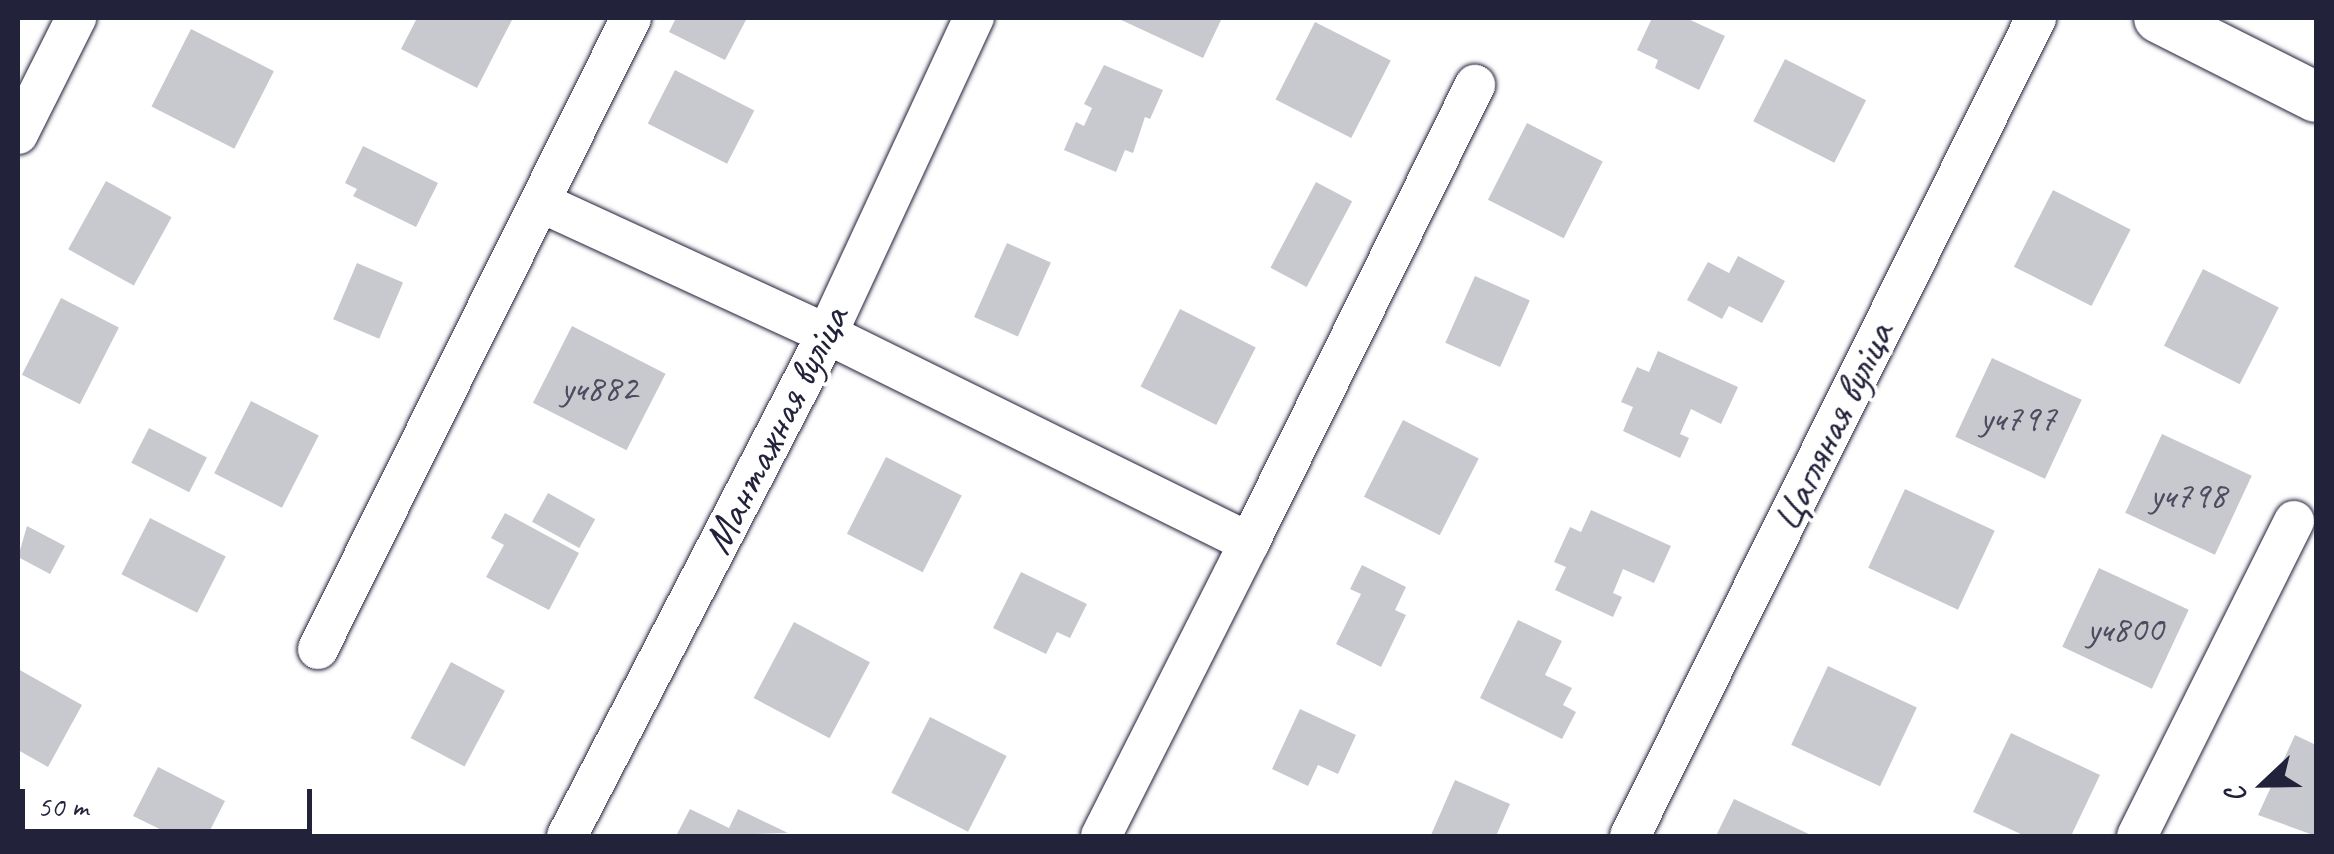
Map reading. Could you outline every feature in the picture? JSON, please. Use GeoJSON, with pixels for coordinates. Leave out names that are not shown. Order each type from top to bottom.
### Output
{"type":"FeatureCollection","features":[{"type":"Feature","properties":{"kind":"street"},"geometry":{"type":"LineString","coordinates":[[18,134],[76,18]]}},
{"type":"Feature","properties":{"kind":"street"},"geometry":{"type":"LineString","coordinates":[[318,649],[544,204],[630,18]]}},
{"type":"Feature","properties":{"kind":"street","name":"Мантажная вуліца"},"geometry":{"type":"LineString","coordinates":[[567,836],[827,334],[974,18]]}},
{"type":"Feature","properties":{"kind":"street","name":"Цагляная вуліца"},"geometry":{"type":"LineString","coordinates":[[1630,836],[2036,18]]}},
{"type":"Feature","properties":{"kind":"street"},"geometry":{"type":"LineString","coordinates":[[2159,18],[2316,96]]}},
{"type":"Feature","properties":{"kind":"street"},"geometry":{"type":"LineString","coordinates":[[1101,836],[1475,85]]}},
{"type":"Feature","properties":{"kind":"street"},"geometry":{"type":"LineString","coordinates":[[544,204],[827,334],[1248,542]]}},
{"type":"Feature","properties":{"kind":"street"},"geometry":{"type":"LineString","coordinates":[[2136,836],[2294,521]]}},
{"type":"Feature","properties":{"kind":"building"},"geometry":{"type":"Polygon","coordinates":[[[417,18],[513,18],[477,88],[401,49],[417,18]]]}},
{"type":"Feature","properties":{"kind":"building"},"geometry":{"type":"Polygon","coordinates":[[[676,18],[747,18],[725,60],[669,32],[676,18]]]}},
{"type":"Feature","properties":{"kind":"building"},"geometry":{"type":"Polygon","coordinates":[[[1117,18],[1222,18],[1203,58],[1117,18]]]}},
{"type":"Feature","properties":{"kind":"building"},"geometry":{"type":"Polygon","coordinates":[[[1652,18],[1686,18],[1725,36],[1699,90],[1655,68],[1658,60],[1637,50],[1652,18]]]}},
{"type":"Feature","properties":{"kind":"building"},"geometry":{"type":"Polygon","coordinates":[[[1315,22],[1391,61],[1351,138],[1276,100],[1315,22]]]}},
{"type":"Feature","properties":{"kind":"building"},"geometry":{"type":"Polygon","coordinates":[[[191,29],[274,71],[234,149],[152,107],[191,29]]]}},
{"type":"Feature","properties":{"kind":"building"},"geometry":{"type":"Polygon","coordinates":[[[1785,59],[1866,100],[1834,163],[1753,121],[1785,59]]]}},
{"type":"Feature","properties":{"kind":"building"},"geometry":{"type":"Polygon","coordinates":[[[1104,65],[1163,90],[1150,119],[1145,117],[1133,153],[1125,150],[1116,172],[1064,150],[1076,122],[1084,126],[1092,108],[1084,104],[1104,65]]]}},
{"type":"Feature","properties":{"kind":"building"},"geometry":{"type":"Polygon","coordinates":[[[675,70],[754,110],[727,164],[648,123],[675,70]]]}},
{"type":"Feature","properties":{"kind":"building"},"geometry":{"type":"Polygon","coordinates":[[[1527,123],[1603,162],[1564,238],[1488,200],[1527,123]]]}},
{"type":"Feature","properties":{"kind":"building"},"geometry":{"type":"Polygon","coordinates":[[[363,146],[438,183],[416,227],[353,196],[357,189],[345,183],[363,146]]]}},
{"type":"Feature","properties":{"kind":"building"},"geometry":{"type":"Polygon","coordinates":[[[106,181],[172,217],[134,286],[68,249],[106,181]]]}},
{"type":"Feature","properties":{"kind":"building"},"geometry":{"type":"Polygon","coordinates":[[[1316,182],[1352,201],[1307,287],[1270,268],[1316,182]]]}},
{"type":"Feature","properties":{"kind":"building"},"geometry":{"type":"Polygon","coordinates":[[[2053,190],[2131,229],[2091,306],[2014,267],[2053,190]]]}},
{"type":"Feature","properties":{"kind":"building"},"geometry":{"type":"Polygon","coordinates":[[[1007,243],[1051,263],[1018,337],[974,317],[1007,243]]]}},
{"type":"Feature","properties":{"kind":"building"},"geometry":{"type":"Polygon","coordinates":[[[1738,256],[1785,281],[1762,323],[1729,306],[1722,319],[1687,300],[1708,262],[1729,273],[1738,256]]]}},
{"type":"Feature","properties":{"kind":"building"},"geometry":{"type":"Polygon","coordinates":[[[357,263],[403,283],[379,339],[333,319],[357,263]]]}},
{"type":"Feature","properties":{"kind":"building"},"geometry":{"type":"Polygon","coordinates":[[[2203,269],[2279,308],[2240,384],[2164,346],[2203,269]]]}},
{"type":"Feature","properties":{"kind":"building"},"geometry":{"type":"Polygon","coordinates":[[[1475,276],[1530,300],[1500,367],[1445,343],[1475,276]]]}},
{"type":"Feature","properties":{"kind":"building"},"geometry":{"type":"Polygon","coordinates":[[[61,298],[119,328],[80,404],[22,375],[61,298]]]}},
{"type":"Feature","properties":{"kind":"building"},"geometry":{"type":"Polygon","coordinates":[[[1180,309],[1256,348],[1216,425],[1141,387],[1180,309]]]}},
{"type":"Feature","properties":{"kind":"building"},"geometry":{"type":"Polygon","coordinates":[[[572,326],[666,374],[627,450],[533,403],[572,326]]]}},
{"type":"Feature","properties":{"kind":"building"},"geometry":{"type":"Polygon","coordinates":[[[1658,351],[1738,387],[1721,424],[1691,409],[1680,434],[1689,438],[1680,458],[1623,431],[1633,407],[1621,402],[1637,367],[1649,372],[1658,351]]]}},
{"type":"Feature","properties":{"kind":"building"},"geometry":{"type":"Polygon","coordinates":[[[1992,358],[2082,400],[2045,479],[1955,437],[1992,358]]]}},
{"type":"Feature","properties":{"kind":"building"},"geometry":{"type":"Polygon","coordinates":[[[251,401],[319,436],[282,508],[214,473],[251,401]]]}},
{"type":"Feature","properties":{"kind":"building"},"geometry":{"type":"Polygon","coordinates":[[[1403,420],[1479,459],[1440,535],[1364,497],[1403,420]]]}},
{"type":"Feature","properties":{"kind":"building"},"geometry":{"type":"Polygon","coordinates":[[[149,428],[207,458],[189,492],[131,463],[149,428]]]}},
{"type":"Feature","properties":{"kind":"building"},"geometry":{"type":"Polygon","coordinates":[[[2162,434],[2252,476],[2215,555],[2125,513],[2162,434]]]}},
{"type":"Feature","properties":{"kind":"building"},"geometry":{"type":"Polygon","coordinates":[[[886,457],[962,496],[923,572],[847,534],[886,457]]]}},
{"type":"Feature","properties":{"kind":"building"},"geometry":{"type":"Polygon","coordinates":[[[1905,489],[1995,531],[1958,610],[1868,568],[1905,489]]]}},
{"type":"Feature","properties":{"kind":"building"},"geometry":{"type":"Polygon","coordinates":[[[548,493],[595,519],[579,548],[532,522],[548,493]]]}},
{"type":"Feature","properties":{"kind":"building"},"geometry":{"type":"Polygon","coordinates":[[[1591,510],[1671,546],[1654,583],[1623,569],[1613,593],[1622,597],[1613,617],[1555,590],[1566,567],[1554,562],[1570,527],[1581,532],[1591,510]]]}},
{"type":"Feature","properties":{"kind":"building"},"geometry":{"type":"Polygon","coordinates":[[[505,513],[579,553],[549,610],[486,577],[504,545],[491,538],[505,513]]]}},
{"type":"Feature","properties":{"kind":"building"},"geometry":{"type":"Polygon","coordinates":[[[150,518],[226,557],[197,613],[121,574],[150,518]]]}},
{"type":"Feature","properties":{"kind":"building"},"geometry":{"type":"Polygon","coordinates":[[[27,526],[65,546],[50,574],[18,557],[27,526]]]}},
{"type":"Feature","properties":{"kind":"building"},"geometry":{"type":"Polygon","coordinates":[[[1362,565],[1406,587],[1395,610],[1406,615],[1381,667],[1336,644],[1361,594],[1350,589],[1362,565]]]}},
{"type":"Feature","properties":{"kind":"building"},"geometry":{"type":"Polygon","coordinates":[[[2099,568],[2189,610],[2152,689],[2062,647],[2099,568]]]}},
{"type":"Feature","properties":{"kind":"building"},"geometry":{"type":"Polygon","coordinates":[[[1021,572],[1087,604],[1070,638],[1057,632],[1046,654],[993,628],[1021,572]]]}},
{"type":"Feature","properties":{"kind":"building"},"geometry":{"type":"Polygon","coordinates":[[[1518,620],[1562,641],[1545,675],[1572,688],[1563,705],[1576,712],[1562,739],[1480,698],[1518,620]]]}},
{"type":"Feature","properties":{"kind":"building"},"geometry":{"type":"Polygon","coordinates":[[[794,622],[870,662],[830,738],[754,698],[794,622]]]}},
{"type":"Feature","properties":{"kind":"building"},"geometry":{"type":"Polygon","coordinates":[[[451,662],[505,691],[464,767],[411,738],[451,662]]]}},
{"type":"Feature","properties":{"kind":"building"},"geometry":{"type":"Polygon","coordinates":[[[1828,666],[1917,707],[1880,786],[1791,745],[1828,666]]]}},
{"type":"Feature","properties":{"kind":"building"},"geometry":{"type":"Polygon","coordinates":[[[18,669],[82,705],[48,767],[18,750],[18,669]]]}},
{"type":"Feature","properties":{"kind":"building"},"geometry":{"type":"Polygon","coordinates":[[[1300,709],[1356,735],[1338,774],[1318,765],[1308,786],[1272,769],[1300,709]]]}},
{"type":"Feature","properties":{"kind":"building"},"geometry":{"type":"Polygon","coordinates":[[[930,717],[1007,756],[968,832],[891,793],[930,717]]]}},
{"type":"Feature","properties":{"kind":"building"},"geometry":{"type":"Polygon","coordinates":[[[2011,733],[2100,775],[2071,836],[2025,836],[1973,812],[2011,733]]]}},
{"type":"Feature","properties":{"kind":"building"},"geometry":{"type":"Polygon","coordinates":[[[2295,735],[2316,745],[2316,836],[2258,815],[2295,735]]]}},
{"type":"Feature","properties":{"kind":"building"},"geometry":{"type":"Polygon","coordinates":[[[158,767],[225,801],[207,836],[174,836],[133,816],[158,767]]]}},
{"type":"Feature","properties":{"kind":"building"},"geometry":{"type":"Polygon","coordinates":[[[1455,780],[1510,804],[1496,836],[1431,835],[1455,780]]]}},
{"type":"Feature","properties":{"kind":"building"},"geometry":{"type":"Polygon","coordinates":[[[1734,799],[1813,836],[1716,836],[1734,799]]]}},
{"type":"Feature","properties":{"kind":"building"},"geometry":{"type":"Polygon","coordinates":[[[690,809],[729,828],[738,809],[788,833],[676,836],[690,809]]]}}]}
